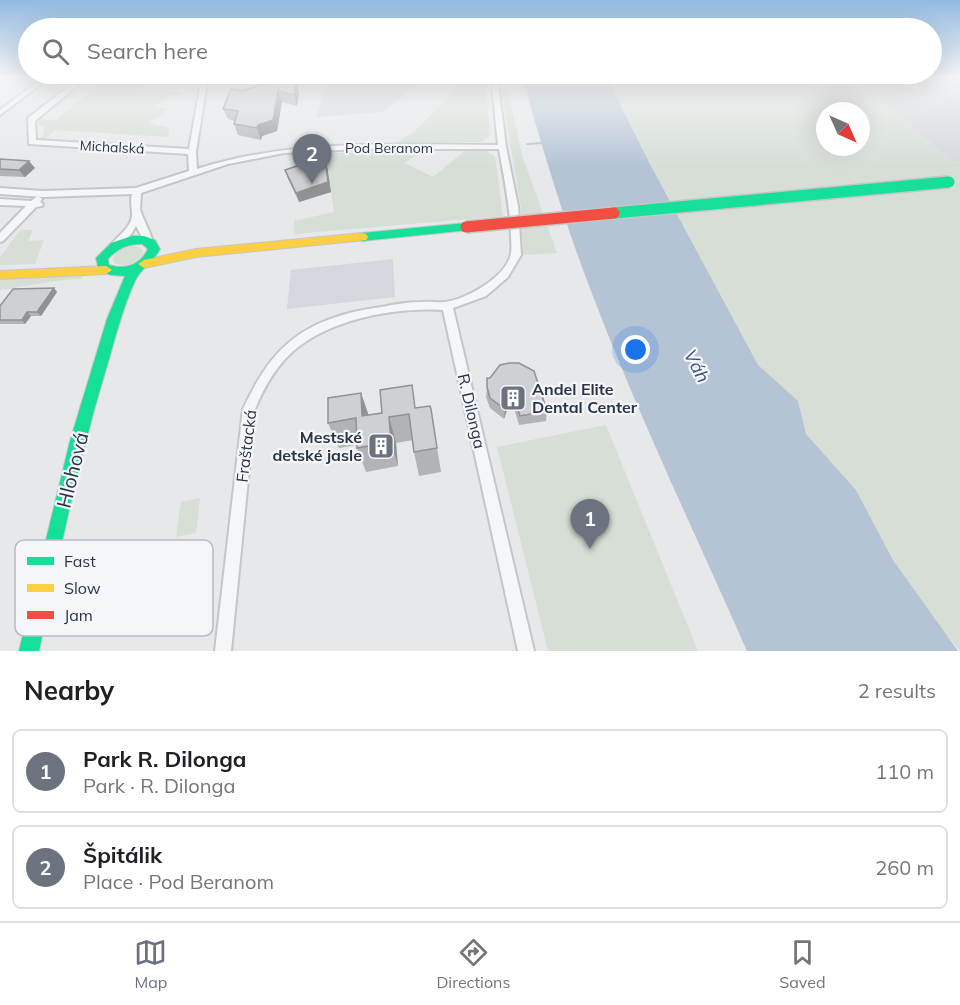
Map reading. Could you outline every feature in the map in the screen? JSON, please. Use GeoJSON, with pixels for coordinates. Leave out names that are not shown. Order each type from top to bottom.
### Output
{"type":"FeatureCollection","features":[{"type":"Feature","properties":{"kind":"main road"},"geometry":{"type":"LineString","coordinates":[[0,275],[110,272],[196,253],[955,182]]}},
{"type":"Feature","properties":{"kind":"main road"},"geometry":{"type":"LineString","coordinates":[[61,272],[135,239],[196,253]]}},
{"type":"Feature","properties":{"kind":"main road","name":"Hlohová"},"geometry":{"type":"LineString","coordinates":[[54,540],[93,384],[122,291],[139,267],[153,254],[150,243]]}},
{"type":"Feature","properties":{"kind":"main road"},"geometry":{"type":"LineString","coordinates":[[110,250],[101,263],[110,272],[122,291]]}},
{"type":"Feature","properties":{"kind":"main road","name":"Hlohová"},"geometry":{"type":"LineString","coordinates":[[28,651],[31,636]]}},
{"type":"Feature","properties":{"kind":"street","name":"Michalská"},"geometry":{"type":"LineString","coordinates":[[48,106],[31,120],[32,142],[192,152]]}},
{"type":"Feature","properties":{"kind":"street"},"geometry":{"type":"LineString","coordinates":[[193,172],[192,152],[200,106]]}},
{"type":"Feature","properties":{"kind":"street"},"geometry":{"type":"LineString","coordinates":[[447,306],[482,293],[505,275],[516,255],[514,206],[502,147],[497,106]]}},
{"type":"Feature","properties":{"kind":"street","name":"Pod Beranom"},"geometry":{"type":"LineString","coordinates":[[0,191],[37,194],[137,191],[254,155],[288,150],[359,147],[502,147]]}},
{"type":"Feature","properties":{"kind":"street"},"geometry":{"type":"LineString","coordinates":[[137,191],[134,197],[137,216],[150,243]]}},
{"type":"Feature","properties":{"kind":"street"},"geometry":{"type":"LineString","coordinates":[[0,206],[38,202],[0,239]]}},
{"type":"Feature","properties":{"kind":"street"},"geometry":{"type":"LineString","coordinates":[[110,250],[129,231],[137,216]]}},
{"type":"Feature","properties":{"kind":"street"},"geometry":{"type":"LineString","coordinates":[[0,228],[13,225],[23,226]]}},
{"type":"Feature","properties":{"kind":"street","name":"Fraštacká"},"geometry":{"type":"LineString","coordinates":[[223,651],[249,409],[263,379],[280,356],[312,331],[350,316],[420,304],[447,306]]}},
{"type":"Feature","properties":{"kind":"street","name":"R. Dilonga"},"geometry":{"type":"LineString","coordinates":[[447,306],[526,651]]}},
{"type":"Feature","properties":{"kind":"shaded area"},"geometry":{"type":"Polygon","coordinates":[[[73,106],[169,108],[149,123],[169,128],[168,137],[55,130],[44,140],[36,140],[43,136],[44,125],[37,126],[40,119],[56,120],[73,106]]]}},
{"type":"Feature","properties":{"kind":"shaded area"},"geometry":{"type":"Polygon","coordinates":[[[319,106],[390,106],[383,112],[316,117],[319,106]]]}},
{"type":"Feature","properties":{"kind":"shaded area"},"geometry":{"type":"Polygon","coordinates":[[[439,106],[488,106],[490,136],[482,142],[396,143],[415,131],[439,106]]]}},
{"type":"Feature","properties":{"kind":"shaded area"},"geometry":{"type":"Polygon","coordinates":[[[504,106],[511,106],[523,158],[557,253],[523,255],[521,208],[504,106]]]}},
{"type":"Feature","properties":{"kind":"shaded area"},"geometry":{"type":"Polygon","coordinates":[[[621,106],[816,106],[816,156],[870,156],[870,106],[888,106],[953,162],[960,161],[960,651],[942,630],[893,560],[856,490],[806,434],[798,401],[758,366],[621,106]]]}},
{"type":"Feature","properties":{"kind":"shaded area"},"geometry":{"type":"Polygon","coordinates":[[[888,106],[960,106],[960,161],[953,162],[888,106]]]}},
{"type":"Feature","properties":{"kind":"shaded area"},"geometry":{"type":"Polygon","coordinates":[[[467,149],[485,150],[495,157],[503,216],[295,234],[294,221],[334,212],[327,164],[294,171],[293,154],[421,151],[405,163],[433,177],[467,149]]]}},
{"type":"Feature","properties":{"kind":"shaded area"},"geometry":{"type":"Polygon","coordinates":[[[20,230],[33,230],[28,241],[44,240],[35,264],[0,265],[0,257],[20,230]]]}},
{"type":"Feature","properties":{"kind":"shaded area"},"geometry":{"type":"Polygon","coordinates":[[[136,246],[142,249],[143,253],[137,260],[126,265],[114,263],[113,258],[120,250],[136,246]]]}},
{"type":"Feature","properties":{"kind":"shaded area"},"geometry":{"type":"Polygon","coordinates":[[[393,259],[395,297],[287,309],[291,270],[393,259]]]}},
{"type":"Feature","properties":{"kind":"shaded area"},"geometry":{"type":"Polygon","coordinates":[[[83,275],[81,279],[0,290],[0,280],[83,275]]]}},
{"type":"Feature","properties":{"kind":"shaded area"},"geometry":{"type":"Polygon","coordinates":[[[606,425],[698,651],[548,651],[497,447],[606,425]]]}},
{"type":"Feature","properties":{"kind":"shaded area"},"geometry":{"type":"Polygon","coordinates":[[[200,498],[196,533],[176,537],[181,502],[200,498]]]}},
{"type":"Feature","properties":{"kind":"water","name":"Váh"},"geometry":{"type":"Polygon","coordinates":[[[531,106],[621,106],[758,365],[798,401],[806,434],[856,490],[893,560],[958,651],[747,651],[641,413],[601,316],[565,220],[531,106]]]}},
{"type":"Feature","properties":{"kind":"building"},"geometry":{"type":"Polygon","coordinates":[[[224,106],[275,106],[273,120],[258,125],[257,128],[234,124],[238,111],[223,109],[224,106]]]}},
{"type":"Feature","properties":{"kind":"building"},"geometry":{"type":"Polygon","coordinates":[[[325,157],[328,182],[296,193],[285,170],[303,164],[302,162],[325,157]]]}},
{"type":"Feature","properties":{"kind":"building"},"geometry":{"type":"Polygon","coordinates":[[[0,159],[29,161],[19,170],[0,169],[0,159]]]}},
{"type":"Feature","properties":{"kind":"building"},"geometry":{"type":"Polygon","coordinates":[[[54,288],[37,312],[27,312],[22,320],[0,320],[0,306],[13,289],[54,288]]]}},
{"type":"Feature","properties":{"kind":"building","name":"Andel Elite Dental Center"},"geometry":{"type":"Polygon","coordinates":[[[519,363],[534,371],[547,411],[520,416],[512,388],[505,409],[490,398],[487,378],[490,378],[500,365],[519,363]]]}},
{"type":"Feature","properties":{"kind":"building"},"geometry":{"type":"Polygon","coordinates":[[[412,385],[415,408],[430,406],[437,448],[414,452],[409,414],[389,417],[391,442],[357,448],[356,418],[328,423],[328,398],[361,393],[362,416],[382,413],[380,390],[412,385]]]}},
{"type":"Feature","properties":{"kind":"waterway"},"geometry":{"type":"LineString","coordinates":[[527,144],[542,143]]}},
{"type":"Feature","properties":{"kind":"traffic: fast"},"geometry":{"type":"LineString","coordinates":[[614,213],[949,182]]}},
{"type":"Feature","properties":{"kind":"traffic: fast"},"geometry":{"type":"LineString","coordinates":[[362,237],[466,227]]}},
{"type":"Feature","properties":{"kind":"traffic: fast"},"geometry":{"type":"LineString","coordinates":[[132,240],[144,240],[151,243],[154,249],[140,267],[118,272],[103,268],[102,258],[111,249],[132,240]]}},
{"type":"Feature","properties":{"kind":"traffic: fast"},"geometry":{"type":"LineString","coordinates":[[53,540],[78,441],[114,319],[135,269]]}},
{"type":"Feature","properties":{"kind":"traffic: fast"},"geometry":{"type":"LineString","coordinates":[[29,651],[32,636]]}},
{"type":"Feature","properties":{"kind":"traffic: slow"},"geometry":{"type":"LineString","coordinates":[[144,264],[196,253],[362,237]]}},
{"type":"Feature","properties":{"kind":"traffic: slow"},"geometry":{"type":"LineString","coordinates":[[0,275],[106,270]]}},
{"type":"Feature","properties":{"kind":"traffic: jam"},"geometry":{"type":"LineString","coordinates":[[466,227],[614,213]]}},
{"type":"Feature","properties":{"kind":"place","name":"Špitálik"},"geometry":{"type":"Point","coordinates":[312,184]}},
{"type":"Feature","properties":{"kind":"place","name":"Andel Elite Dental Center"},"geometry":{"type":"Point","coordinates":[513,398]}},
{"type":"Feature","properties":{"kind":"place","name":"Mestské detské jasle"},"geometry":{"type":"Point","coordinates":[381,446]}},
{"type":"Feature","properties":{"kind":"place","name":"Park R. Dilonga"},"geometry":{"type":"Point","coordinates":[590,549]}}]}
